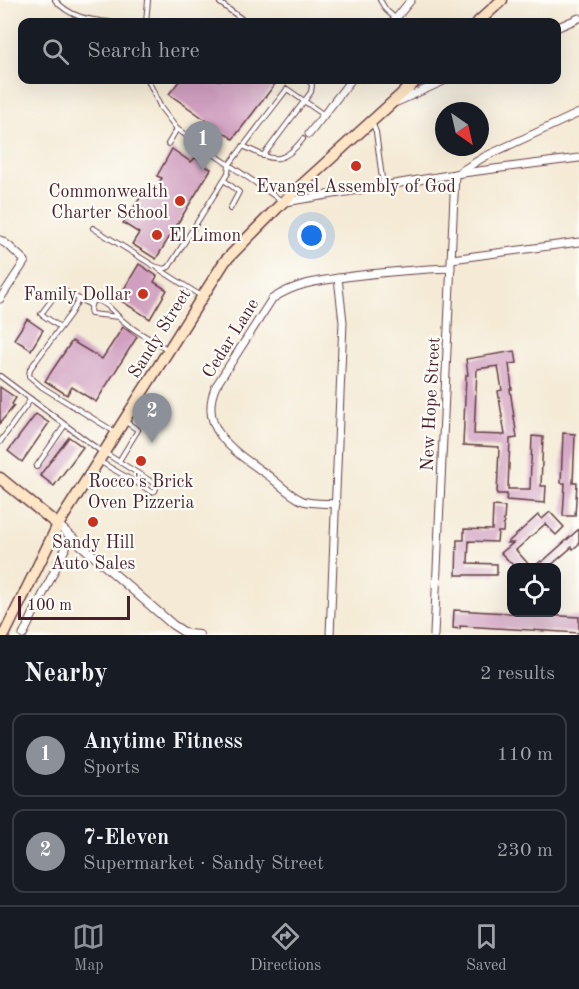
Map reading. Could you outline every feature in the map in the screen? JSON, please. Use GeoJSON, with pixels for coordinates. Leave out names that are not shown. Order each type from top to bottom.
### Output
{"type":"FeatureCollection","features":[{"type":"Feature","properties":{"kind":"main road"},"geometry":{"type":"LineString","coordinates":[[482,18],[502,0]]}},
{"type":"Feature","properties":{"kind":"main road","name":"Sandy Street"},"geometry":{"type":"LineString","coordinates":[[4,635],[58,525],[214,277],[238,246],[283,202],[413,84]]}},
{"type":"Feature","properties":{"kind":"main road"},"geometry":{"type":"LineString","coordinates":[[0,478],[58,525]]}},
{"type":"Feature","properties":{"kind":"street"},"geometry":{"type":"LineString","coordinates":[[397,18],[411,0]]}},
{"type":"Feature","properties":{"kind":"street"},"geometry":{"type":"LineString","coordinates":[[561,26],[579,18]]}},
{"type":"Feature","properties":{"kind":"street"},"geometry":{"type":"LineString","coordinates":[[306,136],[348,84]]}},
{"type":"Feature","properties":{"kind":"street"},"geometry":{"type":"LineString","coordinates":[[389,106],[437,84]]}},
{"type":"Feature","properties":{"kind":"street"},"geometry":{"type":"LineString","coordinates":[[455,174],[484,157],[579,113]]}},
{"type":"Feature","properties":{"kind":"street"},"geometry":{"type":"LineString","coordinates":[[283,202],[455,174],[579,158]]}},
{"type":"Feature","properties":{"kind":"street","name":"New Hope Street"},"geometry":{"type":"LineString","coordinates":[[434,635],[455,174]]}},
{"type":"Feature","properties":{"kind":"street"},"geometry":{"type":"LineString","coordinates":[[0,240],[25,261],[0,299]]}},
{"type":"Feature","properties":{"kind":"street"},"geometry":{"type":"LineString","coordinates":[[452,259],[579,242]]}},
{"type":"Feature","properties":{"kind":"street","name":"Cedar Lane"},"geometry":{"type":"LineString","coordinates":[[336,504],[303,501],[231,449],[220,435],[210,409],[211,397],[216,386],[272,299],[286,290],[307,282],[400,270],[451,268]]}},
{"type":"Feature","properties":{"kind":"street"},"geometry":{"type":"LineString","coordinates":[[330,635],[343,322],[338,278]]}},
{"type":"Feature","properties":{"kind":"street"},"geometry":{"type":"LineString","coordinates":[[58,525],[173,625],[187,635],[199,635]]}},
{"type":"Feature","properties":{"kind":"street"},"geometry":{"type":"LineString","coordinates":[[23,635],[71,537]]}},
{"type":"Feature","properties":{"kind":"lane"},"geometry":{"type":"LineString","coordinates":[[55,0],[74,16],[86,18]]}},
{"type":"Feature","properties":{"kind":"lane"},"geometry":{"type":"LineString","coordinates":[[146,18],[148,0]]}},
{"type":"Feature","properties":{"kind":"lane"},"geometry":{"type":"LineString","coordinates":[[380,0],[393,18]]}},
{"type":"Feature","properties":{"kind":"lane"},"geometry":{"type":"LineString","coordinates":[[220,3],[241,18]]}},
{"type":"Feature","properties":{"kind":"lane"},"geometry":{"type":"LineString","coordinates":[[150,84],[161,108],[177,129],[283,202]]}},
{"type":"Feature","properties":{"kind":"lane"},"geometry":{"type":"LineString","coordinates":[[263,156],[304,102],[312,89],[311,84]]}},
{"type":"Feature","properties":{"kind":"lane"},"geometry":{"type":"LineString","coordinates":[[154,266],[164,269],[169,267],[224,180],[229,165],[287,89],[324,116]]}},
{"type":"Feature","properties":{"kind":"lane"},"geometry":{"type":"LineString","coordinates":[[372,122],[376,132],[383,186]]}},
{"type":"Feature","properties":{"kind":"lane"},"geometry":{"type":"LineString","coordinates":[[168,144],[177,129]]}},
{"type":"Feature","properties":{"kind":"lane"},"geometry":{"type":"LineString","coordinates":[[243,146],[270,159],[285,157],[293,152],[306,136]]}},
{"type":"Feature","properties":{"kind":"lane"},"geometry":{"type":"LineString","coordinates":[[224,180],[239,192],[230,209]]}},
{"type":"Feature","properties":{"kind":"lane"},"geometry":{"type":"LineString","coordinates":[[93,228],[201,296]]}},
{"type":"Feature","properties":{"kind":"lane"},"geometry":{"type":"LineString","coordinates":[[60,327],[41,314],[60,289],[91,305]]}},
{"type":"Feature","properties":{"kind":"lane"},"geometry":{"type":"LineString","coordinates":[[79,299],[30,369],[29,376],[42,387],[116,433]]}},
{"type":"Feature","properties":{"kind":"lane"},"geometry":{"type":"LineString","coordinates":[[91,305],[96,300],[109,306],[119,317],[168,349]]}},
{"type":"Feature","properties":{"kind":"lane"},"geometry":{"type":"LineString","coordinates":[[91,305],[92,314],[119,317]]}},
{"type":"Feature","properties":{"kind":"lane"},"geometry":{"type":"LineString","coordinates":[[0,376],[102,455],[152,492],[155,491],[157,485],[119,461],[102,455]]}},
{"type":"Feature","properties":{"kind":"lane"},"geometry":{"type":"LineString","coordinates":[[0,442],[30,399]]}},
{"type":"Feature","properties":{"kind":"lane"},"geometry":{"type":"LineString","coordinates":[[119,461],[138,430],[123,421]]}},
{"type":"Feature","properties":{"kind":"lane"},"geometry":{"type":"LineString","coordinates":[[36,467],[65,425]]}},
{"type":"Feature","properties":{"kind":"building"},"geometry":{"type":"Polygon","coordinates":[[[177,84],[275,84],[233,139],[169,94],[177,84]]]}},
{"type":"Feature","properties":{"kind":"building"},"geometry":{"type":"Polygon","coordinates":[[[172,149],[191,162],[196,157],[204,162],[203,165],[211,169],[156,259],[132,244],[139,233],[123,223],[142,195],[148,199],[162,178],[157,176],[172,149]]]}},
{"type":"Feature","properties":{"kind":"building","name":"Family Dollar"},"geometry":{"type":"Polygon","coordinates":[[[139,264],[157,276],[154,282],[167,290],[150,319],[118,299],[139,264]]]}},
{"type":"Feature","properties":{"kind":"building"},"geometry":{"type":"Polygon","coordinates":[[[27,319],[43,330],[31,350],[14,339],[27,319]]]}},
{"type":"Feature","properties":{"kind":"building"},"geometry":{"type":"Polygon","coordinates":[[[123,327],[137,337],[96,402],[72,387],[67,395],[45,381],[72,341],[102,359],[123,327]]]}},
{"type":"Feature","properties":{"kind":"building"},"geometry":{"type":"Polygon","coordinates":[[[515,351],[517,363],[509,364],[517,438],[510,439],[508,489],[530,489],[532,436],[543,437],[541,486],[546,486],[545,503],[506,500],[507,494],[497,494],[499,447],[463,445],[466,375],[468,375],[466,359],[515,351]],[[498,366],[477,369],[474,434],[505,435],[498,391],[502,390],[498,366]]]}},
{"type":"Feature","properties":{"kind":"building"},"geometry":{"type":"Polygon","coordinates":[[[0,387],[16,398],[12,404],[14,406],[0,423],[0,387]]]}},
{"type":"Feature","properties":{"kind":"building"},"geometry":{"type":"Polygon","coordinates":[[[36,414],[49,423],[22,462],[8,451],[36,414]]]}},
{"type":"Feature","properties":{"kind":"building"},"geometry":{"type":"Polygon","coordinates":[[[563,433],[575,434],[573,483],[577,483],[575,516],[563,516],[565,483],[561,483],[563,433]]]}},
{"type":"Feature","properties":{"kind":"building"},"geometry":{"type":"Polygon","coordinates":[[[69,437],[83,447],[54,486],[40,475],[69,437]]]}},
{"type":"Feature","properties":{"kind":"building"},"geometry":{"type":"Polygon","coordinates":[[[493,506],[505,507],[503,532],[498,532],[497,542],[469,541],[468,563],[497,564],[497,575],[456,575],[457,540],[464,540],[464,529],[492,530],[493,506]]]}},
{"type":"Feature","properties":{"kind":"building"},"geometry":{"type":"Polygon","coordinates":[[[550,512],[564,527],[556,535],[545,524],[516,550],[527,563],[511,563],[501,553],[513,543],[507,543],[538,515],[542,519],[550,512]]]}},
{"type":"Feature","properties":{"kind":"building"},"geometry":{"type":"Polygon","coordinates":[[[579,529],[579,544],[554,563],[538,563],[579,529]]]}},
{"type":"Feature","properties":{"kind":"building"},"geometry":{"type":"Polygon","coordinates":[[[454,610],[507,613],[507,617],[579,617],[579,633],[460,626],[460,629],[453,628],[454,610]]]}},
{"type":"Feature","properties":{"kind":"place","name":"Evangel Assembly of God"},"geometry":{"type":"Point","coordinates":[356,166]}},
{"type":"Feature","properties":{"kind":"place","name":"Anytime Fitness"},"geometry":{"type":"Point","coordinates":[203,171]}},
{"type":"Feature","properties":{"kind":"place","name":"Commonwealth Charter School"},"geometry":{"type":"Point","coordinates":[180,201]}},
{"type":"Feature","properties":{"kind":"place","name":"El Limon"},"geometry":{"type":"Point","coordinates":[157,235]}},
{"type":"Feature","properties":{"kind":"place","name":"Family Dollar"},"geometry":{"type":"Point","coordinates":[143,294]}},
{"type":"Feature","properties":{"kind":"place","name":"7-Eleven"},"geometry":{"type":"Point","coordinates":[152,443]}},
{"type":"Feature","properties":{"kind":"place","name":"Rocco's Brick Oven Pizzeria"},"geometry":{"type":"Point","coordinates":[141,461]}},
{"type":"Feature","properties":{"kind":"place","name":"Sandy Hill Auto Sales"},"geometry":{"type":"Point","coordinates":[93,522]}}]}
